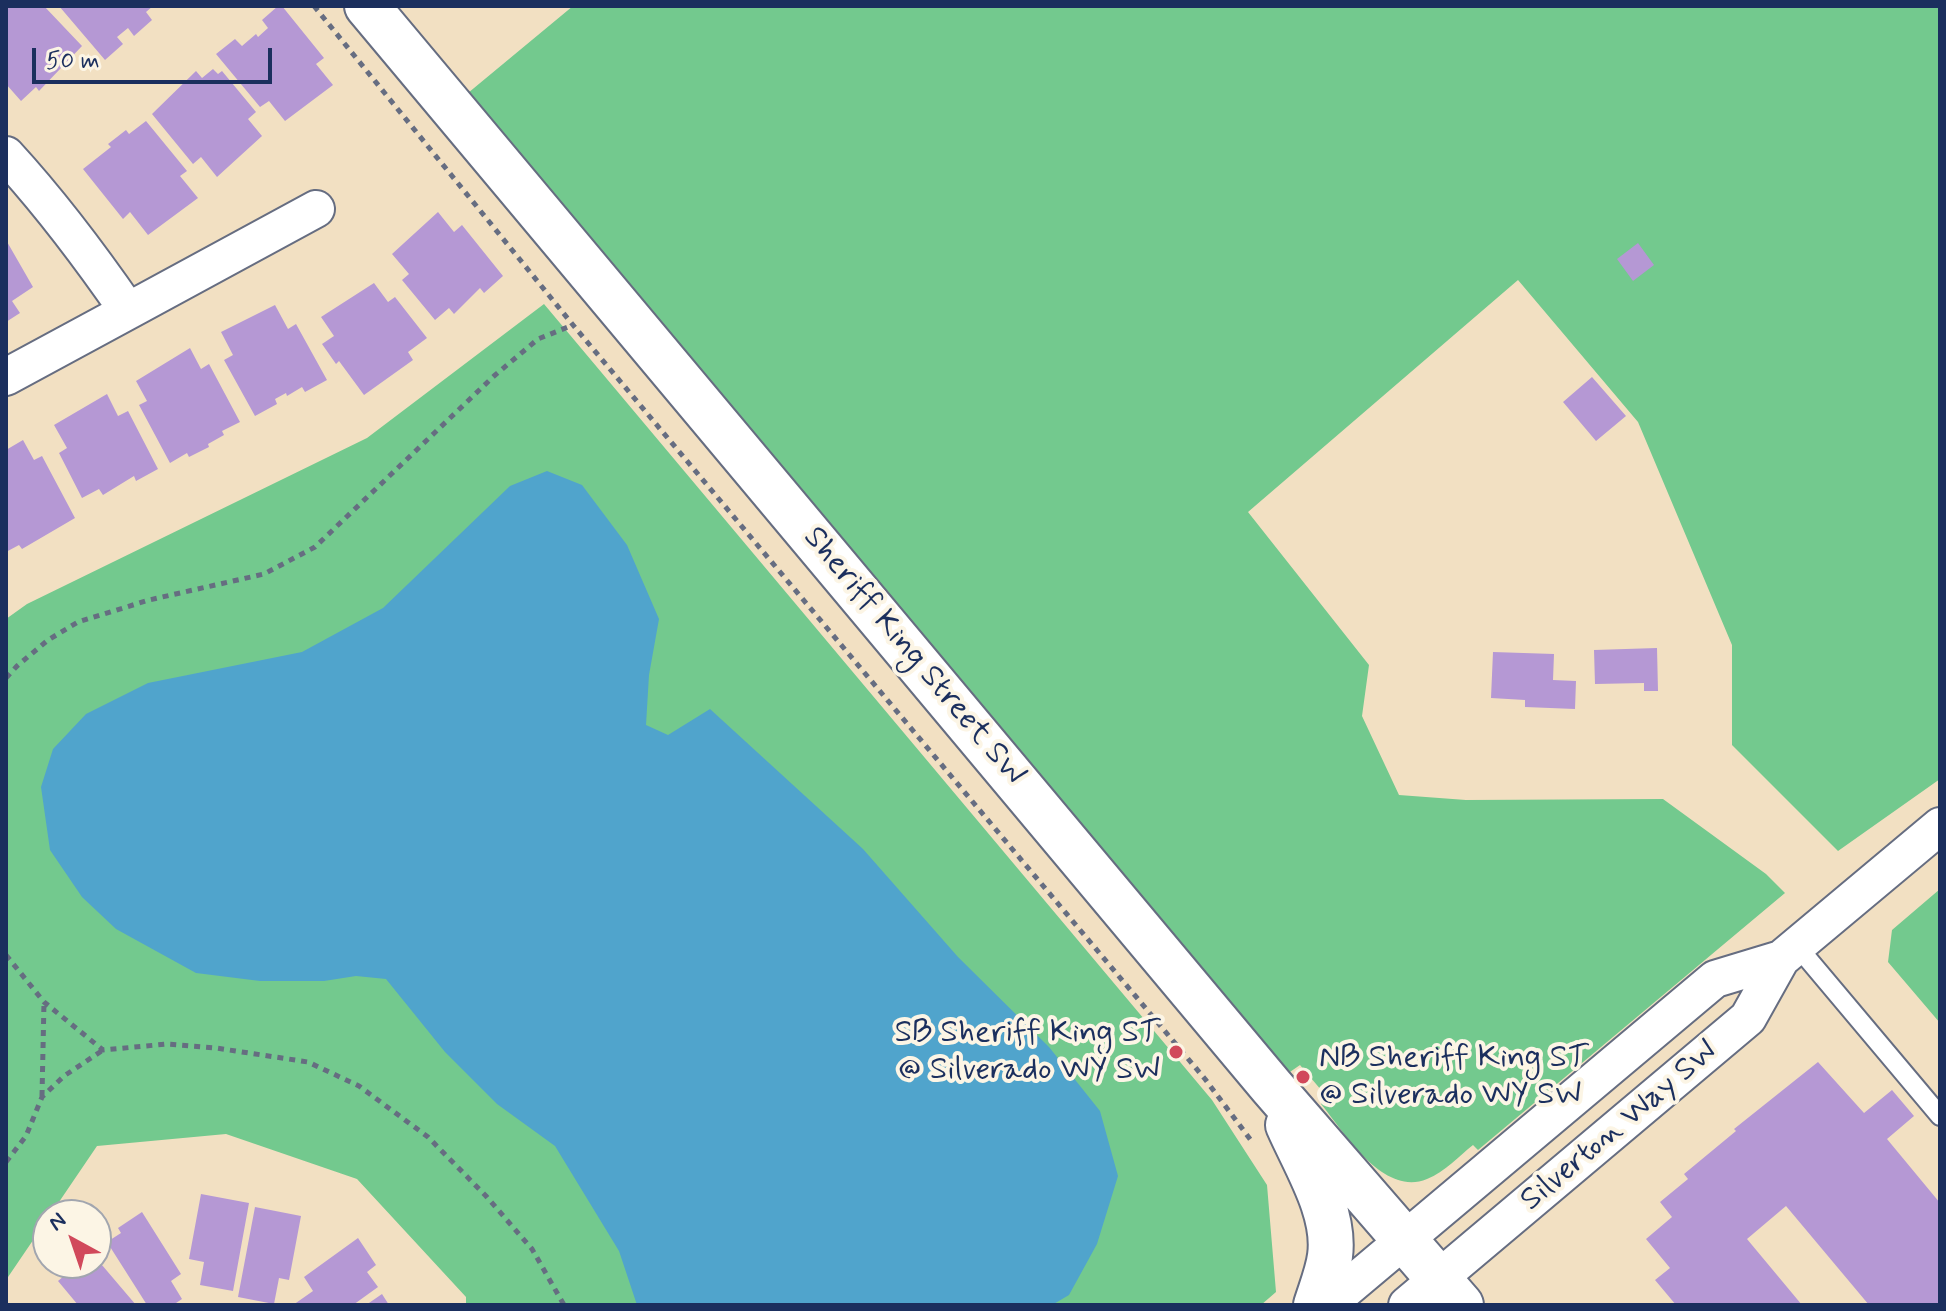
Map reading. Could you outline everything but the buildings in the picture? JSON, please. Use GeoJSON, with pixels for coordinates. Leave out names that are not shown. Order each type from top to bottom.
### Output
{"type":"FeatureCollection","features":[{"type":"Feature","properties":{"kind":"main road","name":"Sheriff King Street SW"},"geometry":{"type":"LineString","coordinates":[[367,6],[1271,1086],[1406,1240],[1436,1296]]}},
{"type":"Feature","properties":{"kind":"main road"},"geometry":{"type":"LineString","coordinates":[[1271,1086],[1323,1203],[1330,1256],[1316,1305]]}},
{"type":"Feature","properties":{"kind":"street"},"geometry":{"type":"LineString","coordinates":[[6,155],[41,192],[85,248],[128,311]]}},
{"type":"Feature","properties":{"kind":"street"},"geometry":{"type":"LineString","coordinates":[[6,377],[316,209]]}},
{"type":"Feature","properties":{"kind":"street","name":"Silverton Way SW"},"geometry":{"type":"LineString","coordinates":[[1436,1296],[1748,1018],[1789,952],[1940,826]]}},
{"type":"Feature","properties":{"kind":"street","name":"Silverton Way SW"},"geometry":{"type":"LineString","coordinates":[[1327,1305],[1715,979],[1789,952]]}},
{"type":"Feature","properties":{"kind":"lane"},"geometry":{"type":"LineString","coordinates":[[1789,952],[1940,1116]]}},
{"type":"Feature","properties":{"kind":"path"},"geometry":{"type":"LineString","coordinates":[[314,6],[573,325],[1205,1079],[1257,1149]]}},
{"type":"Feature","properties":{"kind":"path"},"geometry":{"type":"LineString","coordinates":[[6,678],[48,640],[78,622],[149,600],[264,574],[315,547],[494,376],[538,339],[573,325]]}},
{"type":"Feature","properties":{"kind":"path"},"geometry":{"type":"LineString","coordinates":[[6,955],[44,1002],[103,1050]]}},
{"type":"Feature","properties":{"kind":"path"},"geometry":{"type":"LineString","coordinates":[[6,1162],[26,1136],[42,1097],[44,1002]]}},
{"type":"Feature","properties":{"kind":"path"},"geometry":{"type":"LineString","coordinates":[[42,1097],[64,1076],[103,1050],[167,1044],[308,1062],[359,1086],[428,1137],[532,1249],[564,1305]]}},
{"type":"Feature","properties":{"kind":"green space"},"geometry":{"type":"Polygon","coordinates":[[[573,6],[1940,6],[1940,779],[1838,851],[1732,745],[1732,645],[1638,422],[1518,280],[1248,512],[1369,665],[1362,716],[1399,795],[1466,800],[1663,799],[1766,874],[1785,893],[1478,1150],[1473,1145],[1446,1168],[1427,1179],[1411,1182],[1395,1179],[1380,1171],[1353,1145],[1321,1104],[1327,1097],[1300,1065],[1287,1074],[468,93],[573,6]]]}},
{"type":"Feature","properties":{"kind":"green space"},"geometry":{"type":"Polygon","coordinates":[[[544,304],[1212,1100],[1267,1185],[1276,1292],[1261,1305],[466,1305],[466,1297],[357,1179],[226,1134],[97,1146],[61,1199],[32,1199],[32,1242],[6,1280],[6,619],[27,604],[367,438],[544,304]]]}},
{"type":"Feature","properties":{"kind":"green space"},"geometry":{"type":"Polygon","coordinates":[[[1940,889],[1940,1023],[1888,962],[1892,930],[1940,889]]]}},
{"type":"Feature","properties":{"kind":"water"},"geometry":{"type":"Polygon","coordinates":[[[547,471],[582,485],[627,545],[659,619],[649,675],[646,725],[668,735],[710,709],[863,849],[958,957],[1049,1047],[1100,1111],[1118,1176],[1097,1244],[1069,1295],[1052,1305],[637,1305],[619,1251],[555,1146],[497,1104],[445,1052],[386,979],[356,976],[324,981],[260,981],[196,973],[116,929],[82,897],[50,850],[41,787],[53,749],[86,714],[148,683],[302,652],[383,608],[510,486],[547,471]]]}},
{"type":"Feature","properties":{"kind":"place","name":"SB Sheriff King ST @ Silverado WY SW"},"geometry":{"type":"Point","coordinates":[1176,1052]}},
{"type":"Feature","properties":{"kind":"place","name":"NB Sheriff King ST @ Silverado WY SW"},"geometry":{"type":"Point","coordinates":[1303,1077]}}]}
